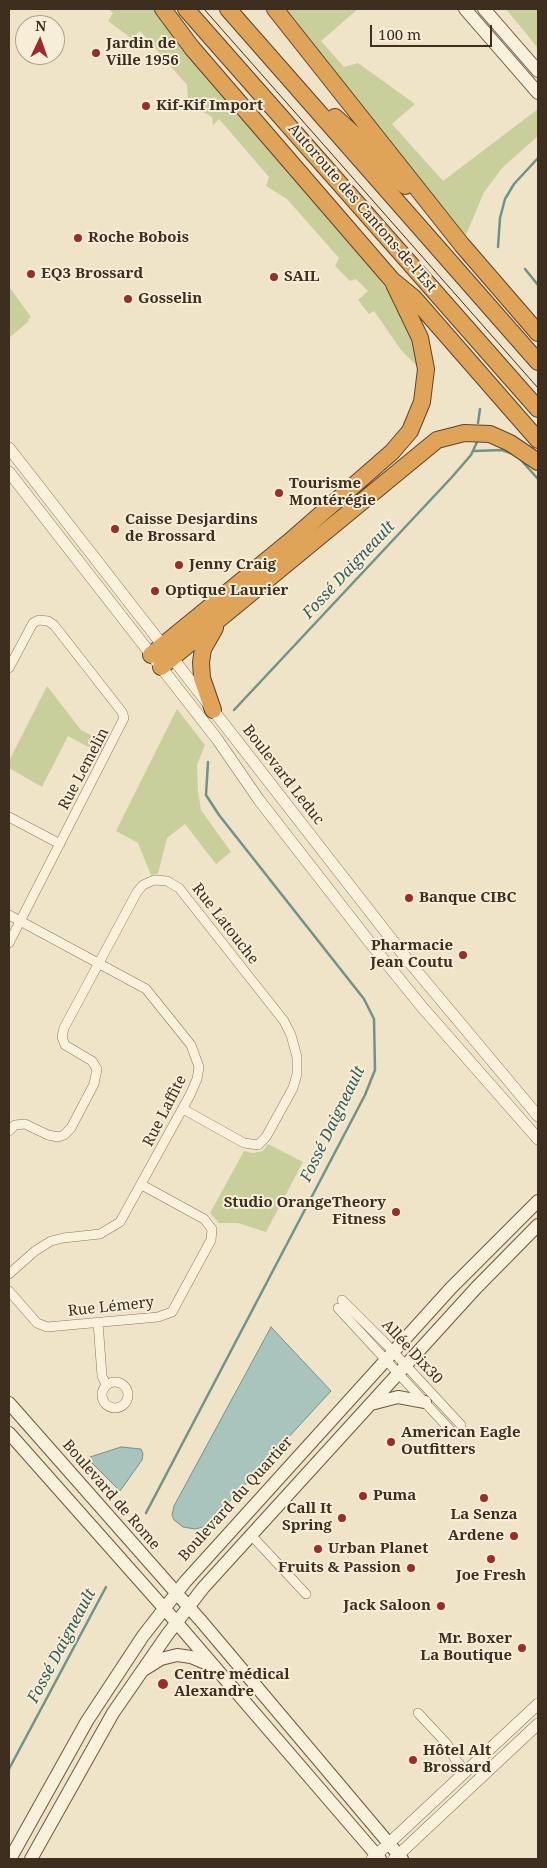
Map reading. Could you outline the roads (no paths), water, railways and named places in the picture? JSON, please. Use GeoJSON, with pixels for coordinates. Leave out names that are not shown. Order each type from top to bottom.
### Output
{"type":"FeatureCollection","features":[{"type":"Feature","properties":{"kind":"highway"},"geometry":{"type":"LineString","coordinates":[[163,9],[192,48],[392,280],[414,298],[538,440]]}},
{"type":"Feature","properties":{"kind":"highway","name":"Autoroute des Cantons-de-l'Est"},"geometry":{"type":"LineString","coordinates":[[186,9],[538,409]]}},
{"type":"Feature","properties":{"kind":"highway","name":"Autoroute des Cantons-de-l'Est"},"geometry":{"type":"LineString","coordinates":[[228,9],[538,362]]}},
{"type":"Feature","properties":{"kind":"highway"},"geometry":{"type":"LineString","coordinates":[[275,9],[462,244],[538,333]]}},
{"type":"Feature","properties":{"kind":"highway"},"geometry":{"type":"LineString","coordinates":[[289,78],[357,137],[462,244]]}},
{"type":"Feature","properties":{"kind":"highway"},"geometry":{"type":"LineString","coordinates":[[162,656],[324,510],[388,457],[410,431],[420,410],[424,393],[425,361],[420,338],[392,280]]}},
{"type":"Feature","properties":{"kind":"highway"},"geometry":{"type":"LineString","coordinates":[[162,656],[218,622],[419,453],[438,440],[464,433],[490,434],[510,443],[538,462]]}},
{"type":"Feature","properties":{"kind":"highway"},"geometry":{"type":"LineString","coordinates":[[213,710],[202,678],[201,662],[206,644],[218,622]]}},
{"type":"Feature","properties":{"kind":"main road"},"geometry":{"type":"LineString","coordinates":[[464,9],[538,93]]}},
{"type":"Feature","properties":{"kind":"main road"},"geometry":{"type":"LineString","coordinates":[[484,9],[538,71]]}},
{"type":"Feature","properties":{"kind":"main road","name":"Boulevard du Quartier"},"geometry":{"type":"LineString","coordinates":[[10,1859],[87,1721],[176,1593],[226,1535],[389,1356],[538,1200]]}},
{"type":"Feature","properties":{"kind":"main road"},"geometry":{"type":"LineString","coordinates":[[31,1859],[96,1740],[176,1622],[251,1535],[369,1405],[476,1288],[538,1225]]}},
{"type":"Feature","properties":{"kind":"main road"},"geometry":{"type":"LineString","coordinates":[[369,1405],[398,1397],[425,1402]]}},
{"type":"Feature","properties":{"kind":"main road","name":"Boulevard de Rome"},"geometry":{"type":"LineString","coordinates":[[9,1403],[188,1607],[389,1844],[398,1858]]}},
{"type":"Feature","properties":{"kind":"main road"},"geometry":{"type":"LineString","coordinates":[[9,1433],[164,1608],[376,1858]]}},
{"type":"Feature","properties":{"kind":"main road"},"geometry":{"type":"LineString","coordinates":[[141,1671],[161,1659],[177,1655],[191,1657],[214,1667]]}},
{"type":"Feature","properties":{"kind":"street","name":"Boulevard Leduc"},"geometry":{"type":"LineString","coordinates":[[9,448],[162,656],[267,811],[396,975],[538,1139]]}},
{"type":"Feature","properties":{"kind":"street","name":"Boulevard Leduc"},"geometry":{"type":"LineString","coordinates":[[9,472],[162,656],[213,710],[420,975],[538,1116]]}},
{"type":"Feature","properties":{"kind":"street","name":"Rue Lemelin"},"geometry":{"type":"LineString","coordinates":[[9,668],[31,626],[37,621],[48,621],[54,625],[124,716],[122,726],[9,942]]}},
{"type":"Feature","properties":{"kind":"street"},"geometry":{"type":"LineString","coordinates":[[9,817],[60,844]]}},
{"type":"Feature","properties":{"kind":"street","name":"Rue Latouche"},"geometry":{"type":"LineString","coordinates":[[9,1130],[15,1125],[25,1124],[48,1135],[58,1137],[64,1135],[71,1128],[94,1084],[97,1068],[92,1061],[67,1047],[62,1034],[98,963],[139,889],[152,880],[167,881],[179,888],[290,1030],[296,1051],[297,1074],[293,1088],[261,1143],[253,1146],[244,1143],[183,1109]]}},
{"type":"Feature","properties":{"kind":"street","name":"Rue Laffite"},"geometry":{"type":"LineString","coordinates":[[9,915],[150,992],[192,1045],[197,1057],[198,1073],[183,1109],[123,1218],[112,1229],[100,1234],[51,1241],[35,1251],[9,1274]]}},
{"type":"Feature","properties":{"kind":"street","name":"Rue Lémery"},"geometry":{"type":"LineString","coordinates":[[9,1291],[37,1322],[43,1326],[158,1316],[172,1312],[212,1237],[212,1229],[208,1222],[142,1185]]}},
{"type":"Feature","properties":{"kind":"street","name":"Allée Dix30"},"geometry":{"type":"LineString","coordinates":[[340,1304],[389,1356],[460,1424]]}},
{"type":"Feature","properties":{"kind":"street"},"geometry":{"type":"LineString","coordinates":[[98,1322],[102,1376],[106,1386]]}},
{"type":"Feature","properties":{"kind":"street","name":"Allée Dix30"},"geometry":{"type":"LineString","coordinates":[[402,1369],[425,1402],[454,1434]]}},
{"type":"Feature","properties":{"kind":"street"},"geometry":{"type":"LineString","coordinates":[[251,1535],[306,1594]]}},
{"type":"Feature","properties":{"kind":"street"},"geometry":{"type":"LineString","coordinates":[[376,1858],[538,1704]]}},
{"type":"Feature","properties":{"kind":"street"},"geometry":{"type":"LineString","coordinates":[[418,1713],[447,1744],[455,1759],[466,1772]]}},
{"type":"Feature","properties":{"kind":"street"},"geometry":{"type":"LineString","coordinates":[[398,1858],[538,1724]]}},
{"type":"Feature","properties":{"kind":"water"},"geometry":{"type":"Polygon","coordinates":[[[271,1327],[331,1391],[207,1526],[195,1529],[183,1527],[174,1520],[172,1515],[174,1506],[271,1327]]]}},
{"type":"Feature","properties":{"kind":"water"},"geometry":{"type":"Polygon","coordinates":[[[121,1447],[141,1449],[143,1454],[142,1460],[120,1491],[87,1458],[121,1447]]]}},
{"type":"Feature","properties":{"kind":"waterway","name":"Fossé Daigneault"},"geometry":{"type":"LineString","coordinates":[[498,247],[500,218],[505,199],[514,184],[538,158]]}},
{"type":"Feature","properties":{"kind":"waterway"},"geometry":{"type":"LineString","coordinates":[[525,269],[538,285]]}},
{"type":"Feature","properties":{"kind":"waterway","name":"Fossé Daigneault"},"geometry":{"type":"LineString","coordinates":[[478,423],[480,409]]}},
{"type":"Feature","properties":{"kind":"waterway","name":"Fossé Daigneault"},"geometry":{"type":"LineString","coordinates":[[234,710],[452,477],[471,455],[477,442]]}},
{"type":"Feature","properties":{"kind":"waterway"},"geometry":{"type":"LineString","coordinates":[[474,451],[502,450],[513,454]]}},
{"type":"Feature","properties":{"kind":"waterway"},"geometry":{"type":"LineString","coordinates":[[521,460],[538,479]]}},
{"type":"Feature","properties":{"kind":"waterway","name":"Fossé Daigneault"},"geometry":{"type":"LineString","coordinates":[[146,1513],[365,1095],[375,1070],[374,1019],[364,999],[219,815],[206,795],[208,762]]}},
{"type":"Feature","properties":{"kind":"waterway","name":"Fossé Daigneault"},"geometry":{"type":"LineString","coordinates":[[9,1769],[106,1587]]}},
{"type":"Feature","properties":{"kind":"tram line"},"geometry":{"type":"LineString","coordinates":[[204,9],[538,388]]}},
{"type":"Feature","properties":{"kind":"place","name":"Jardin de Ville 1956"},"geometry":{"type":"Point","coordinates":[96,53]}},
{"type":"Feature","properties":{"kind":"place","name":"Kif-Kif Import"},"geometry":{"type":"Point","coordinates":[146,106]}},
{"type":"Feature","properties":{"kind":"place","name":"Roche Bobois"},"geometry":{"type":"Point","coordinates":[78,238]}},
{"type":"Feature","properties":{"kind":"place","name":"EQ3 Brossard"},"geometry":{"type":"Point","coordinates":[31,274]}},
{"type":"Feature","properties":{"kind":"place","name":"SAIL"},"geometry":{"type":"Point","coordinates":[274,277]}},
{"type":"Feature","properties":{"kind":"place","name":"Gosselin"},"geometry":{"type":"Point","coordinates":[128,299]}},
{"type":"Feature","properties":{"kind":"place","name":"Tourisme Montérégie"},"geometry":{"type":"Point","coordinates":[279,493]}},
{"type":"Feature","properties":{"kind":"place","name":"Caisse Desjardins de Brossard"},"geometry":{"type":"Point","coordinates":[115,529]}},
{"type":"Feature","properties":{"kind":"place","name":"Jenny Craig"},"geometry":{"type":"Point","coordinates":[179,565]}},
{"type":"Feature","properties":{"kind":"place","name":"Optique Laurier"},"geometry":{"type":"Point","coordinates":[155,591]}},
{"type":"Feature","properties":{"kind":"place","name":"Banque CIBC"},"geometry":{"type":"Point","coordinates":[409,898]}},
{"type":"Feature","properties":{"kind":"place","name":"Pharmacie Jean Coutu"},"geometry":{"type":"Point","coordinates":[463,955]}},
{"type":"Feature","properties":{"kind":"place","name":"Studio OrangeTheory Fitness"},"geometry":{"type":"Point","coordinates":[396,1212]}},
{"type":"Feature","properties":{"kind":"place","name":"American Eagle Outfitters"},"geometry":{"type":"Point","coordinates":[391,1442]}},
{"type":"Feature","properties":{"kind":"place","name":"Puma"},"geometry":{"type":"Point","coordinates":[363,1496]}},
{"type":"Feature","properties":{"kind":"place","name":"La Senza"},"geometry":{"type":"Point","coordinates":[484,1498]}},
{"type":"Feature","properties":{"kind":"place","name":"Call It Spring"},"geometry":{"type":"Point","coordinates":[342,1518]}},
{"type":"Feature","properties":{"kind":"place","name":"Ardene"},"geometry":{"type":"Point","coordinates":[514,1536]}},
{"type":"Feature","properties":{"kind":"place","name":"Urban Planet"},"geometry":{"type":"Point","coordinates":[318,1549]}},
{"type":"Feature","properties":{"kind":"place","name":"Joe Fresh"},"geometry":{"type":"Point","coordinates":[491,1559]}},
{"type":"Feature","properties":{"kind":"place","name":"Fruits & Passion"},"geometry":{"type":"Point","coordinates":[411,1568]}},
{"type":"Feature","properties":{"kind":"place","name":"Jack Saloon"},"geometry":{"type":"Point","coordinates":[441,1606]}},
{"type":"Feature","properties":{"kind":"place","name":"Mr. Boxer La Boutique"},"geometry":{"type":"Point","coordinates":[522,1648]}},
{"type":"Feature","properties":{"kind":"place","name":"Centre médical Alexandre"},"geometry":{"type":"Point","coordinates":[163,1684]}},
{"type":"Feature","properties":{"kind":"place","name":"Hôtel Alt Brossard"},"geometry":{"type":"Point","coordinates":[413,1760]}}]}
